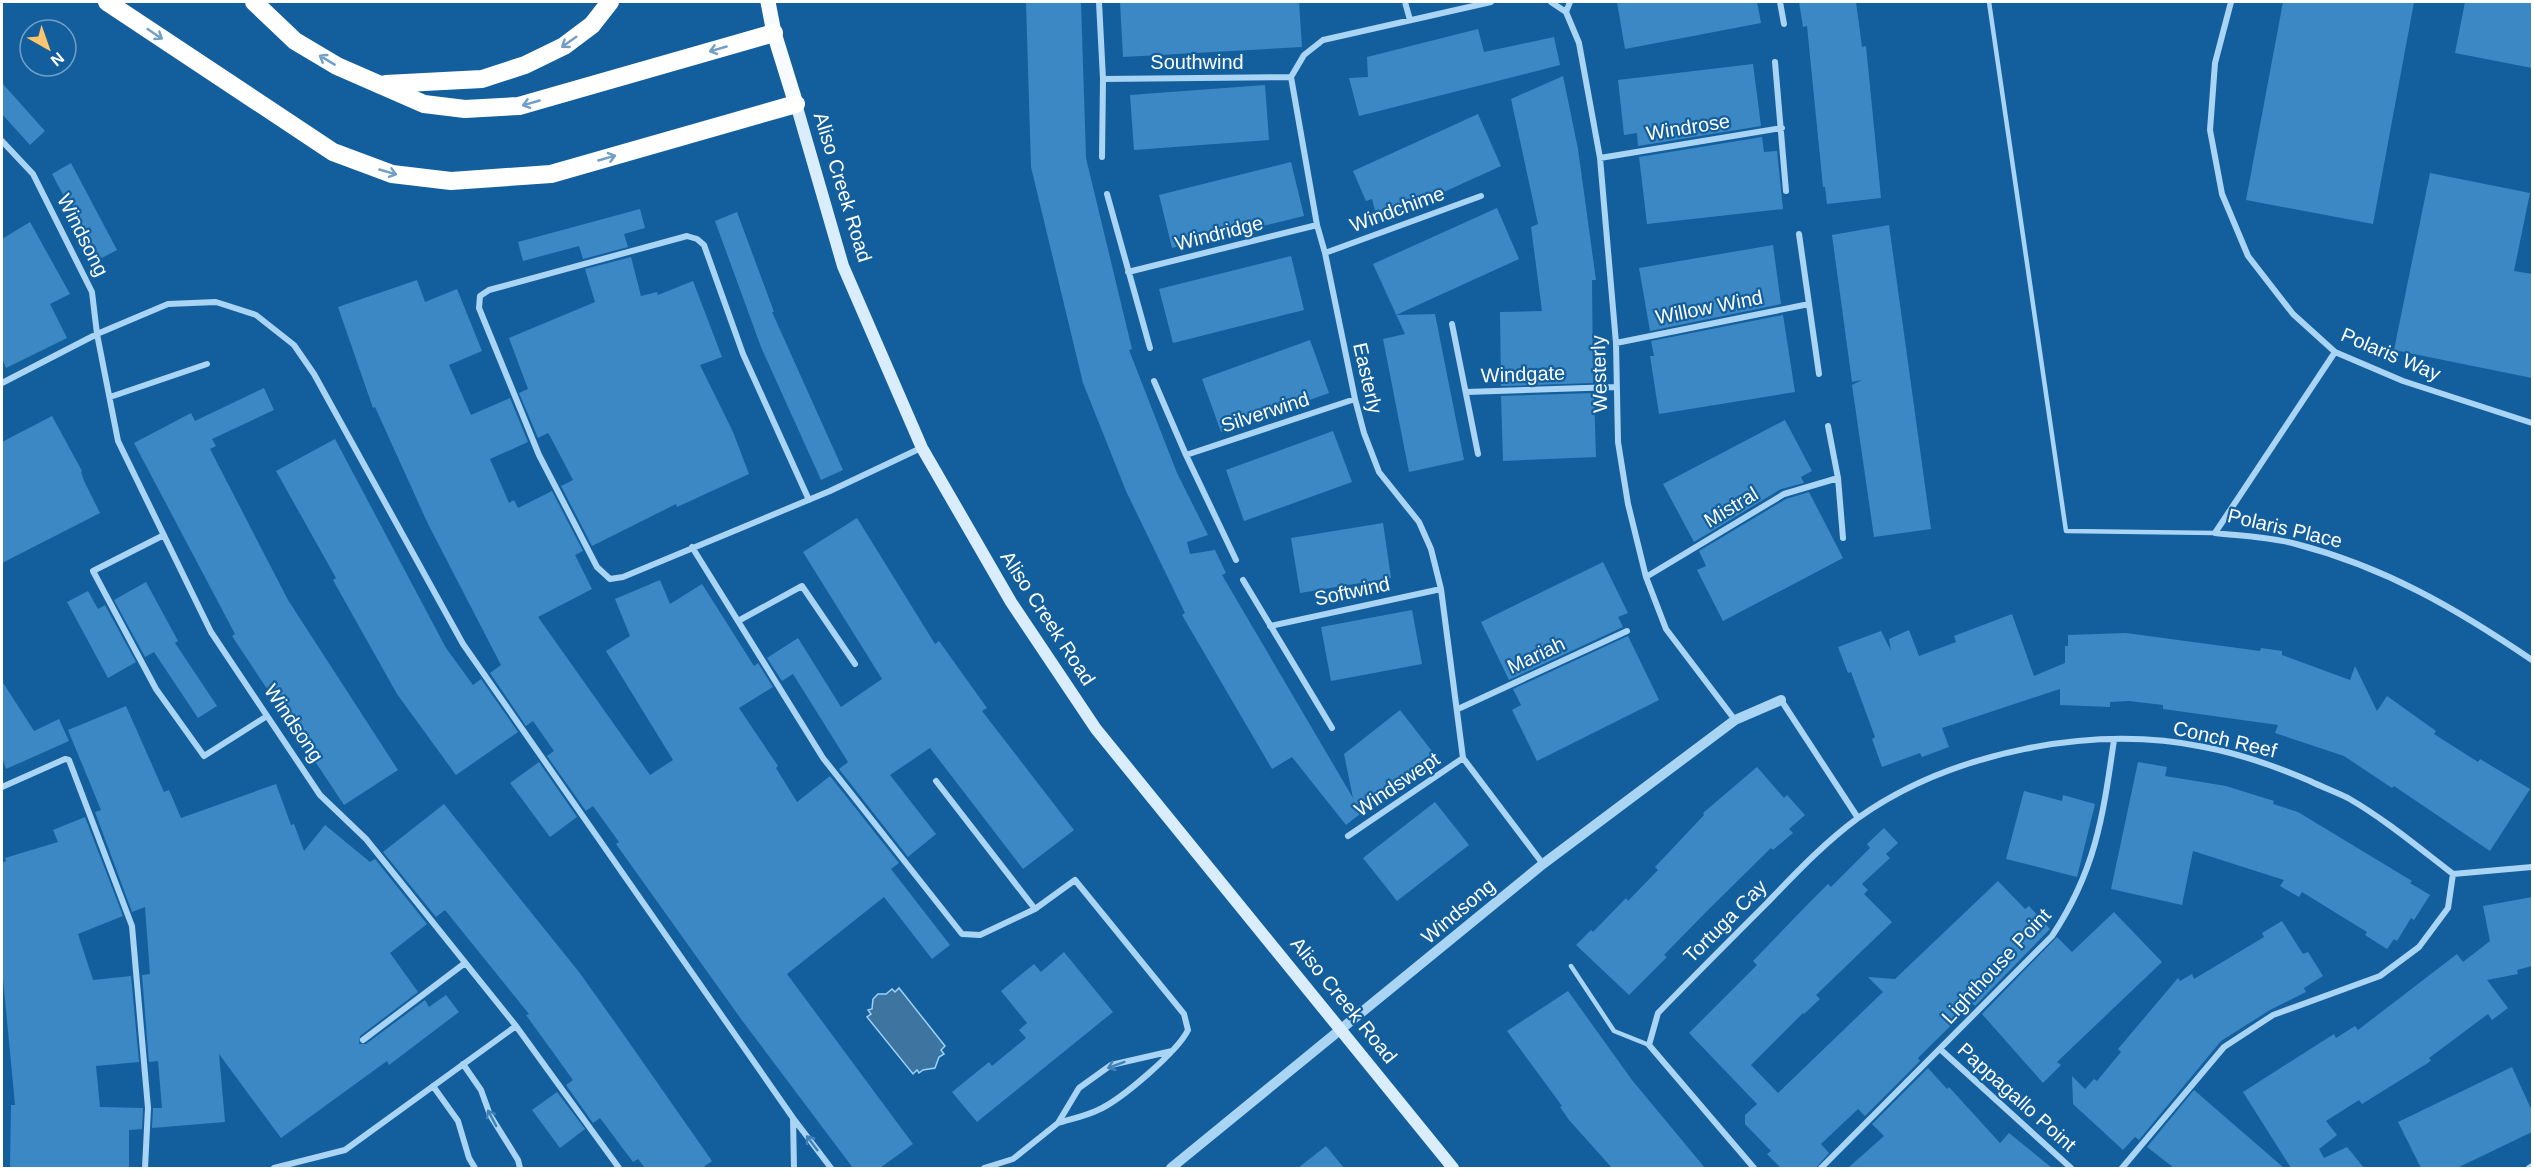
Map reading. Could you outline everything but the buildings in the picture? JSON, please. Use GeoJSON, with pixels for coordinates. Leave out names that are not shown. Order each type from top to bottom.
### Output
{"type":"FeatureCollection","features":[{"type":"Feature","properties":{"kind":"highway"},"geometry":{"type":"LineString","coordinates":[[107,2],[333,152],[392,174],[451,181],[551,174],[796,104]]}},
{"type":"Feature","properties":{"kind":"highway"},"geometry":{"type":"LineString","coordinates":[[254,2],[295,41],[338,66],[424,104],[465,109],[519,106],[774,33]]}},
{"type":"Feature","properties":{"kind":"highway"},"geometry":{"type":"LineString","coordinates":[[381,84],[482,79],[525,65],[564,46],[592,25],[610,2]]}},
{"type":"Feature","properties":{"kind":"main road","name":"Aliso Creek Road"},"geometry":{"type":"LineString","coordinates":[[768,2],[774,33],[843,266],[922,448],[1011,602],[1096,729],[1453,1168]]}},
{"type":"Feature","properties":{"kind":"street"},"geometry":{"type":"LineString","coordinates":[[1099,2],[1103,79],[1102,157]]}},
{"type":"Feature","properties":{"kind":"street"},"geometry":{"type":"LineString","coordinates":[[1405,2],[1410,20]]}},
{"type":"Feature","properties":{"kind":"street"},"geometry":{"type":"LineString","coordinates":[[1291,77],[1304,55],[1323,40],[1491,2]]}},
{"type":"Feature","properties":{"kind":"street"},"geometry":{"type":"LineString","coordinates":[[1551,2],[1566,12],[1570,2]]}},
{"type":"Feature","properties":{"kind":"street"},"geometry":{"type":"LineString","coordinates":[[1780,2],[1784,24]]}},
{"type":"Feature","properties":{"kind":"street","name":"Polaris Way"},"geometry":{"type":"LineString","coordinates":[[2231,2],[2215,63],[2210,130],[2222,194],[2248,256],[2293,314],[2335,352],[2403,381],[2532,423]]}},
{"type":"Feature","properties":{"kind":"street","name":"Westerly"},"geometry":{"type":"LineString","coordinates":[[1566,12],[1578,43],[1600,158],[1616,343],[1618,442],[1628,504],[1646,577],[1666,629],[1735,720]]}},
{"type":"Feature","properties":{"kind":"street"},"geometry":{"type":"LineString","coordinates":[[1775,62],[1786,191]]}},
{"type":"Feature","properties":{"kind":"street","name":"Southwind"},"geometry":{"type":"LineString","coordinates":[[1103,79],[1291,77]]}},
{"type":"Feature","properties":{"kind":"street","name":"Easterly"},"geometry":{"type":"LineString","coordinates":[[1291,77],[1317,225],[1364,433],[1379,472],[1419,522],[1431,549],[1442,589],[1463,758]]}},
{"type":"Feature","properties":{"kind":"street","name":"Windrose"},"geometry":{"type":"LineString","coordinates":[[1600,158],[1782,128]]}},
{"type":"Feature","properties":{"kind":"street","name":"Windsong"},"geometry":{"type":"LineString","coordinates":[[2,141],[33,174],[92,292],[97,334],[118,441],[211,632],[320,795],[366,840],[516,1026],[619,1168]]}},
{"type":"Feature","properties":{"kind":"street"},"geometry":{"type":"LineString","coordinates":[[1107,194],[1150,348]]}},
{"type":"Feature","properties":{"kind":"street","name":"Windchime"},"geometry":{"type":"LineString","coordinates":[[1324,253],[1481,196]]}},
{"type":"Feature","properties":{"kind":"street","name":"Windridge"},"geometry":{"type":"LineString","coordinates":[[1128,272],[1317,225]]}},
{"type":"Feature","properties":{"kind":"street"},"geometry":{"type":"LineString","coordinates":[[1799,234],[1819,374]]}},
{"type":"Feature","properties":{"kind":"street"},"geometry":{"type":"LineString","coordinates":[[809,500],[743,354],[704,245],[697,239],[687,236],[489,290],[480,296],[479,308],[539,455],[597,567],[610,579],[623,577],[809,500],[922,448]]}},
{"type":"Feature","properties":{"kind":"street"},"geometry":{"type":"LineString","coordinates":[[2,383],[97,334],[168,304],[216,302],[256,315],[294,345],[314,374],[463,644],[793,1118],[831,1168]]}},
{"type":"Feature","properties":{"kind":"street","name":"Willow Wind"},"geometry":{"type":"LineString","coordinates":[[1616,343],[1809,304]]}},
{"type":"Feature","properties":{"kind":"street","name":"Windgate"},"geometry":{"type":"LineString","coordinates":[[1452,324],[1478,454]]}},
{"type":"Feature","properties":{"kind":"street","name":"Polaris Place"},"geometry":{"type":"LineString","coordinates":[[2335,352],[2215,533],[2294,543],[2364,565],[2423,591],[2479,624],[2532,660]]}},
{"type":"Feature","properties":{"kind":"street"},"geometry":{"type":"LineString","coordinates":[[110,397],[207,364]]}},
{"type":"Feature","properties":{"kind":"street"},"geometry":{"type":"LineString","coordinates":[[1154,381],[1186,456],[1236,560]]}},
{"type":"Feature","properties":{"kind":"street","name":"Windgate"},"geometry":{"type":"LineString","coordinates":[[1466,392],[1617,387]]}},
{"type":"Feature","properties":{"kind":"street","name":"Silverwind"},"geometry":{"type":"LineString","coordinates":[[1186,456],[1355,399]]}},
{"type":"Feature","properties":{"kind":"street"},"geometry":{"type":"LineString","coordinates":[[1828,426],[1838,478],[1843,538]]}},
{"type":"Feature","properties":{"kind":"street","name":"Mistral"},"geometry":{"type":"LineString","coordinates":[[1646,577],[1784,494],[1838,478]]}},
{"type":"Feature","properties":{"kind":"street"},"geometry":{"type":"LineString","coordinates":[[164,535],[93,571],[156,689],[204,756],[267,716]]}},
{"type":"Feature","properties":{"kind":"street"},"geometry":{"type":"LineString","coordinates":[[692,547],[823,758],[962,934],[980,935],[1035,909],[1076,880],[1184,1014],[1188,1030],[1183,1041],[1129,1089],[1099,1110],[1058,1123]]}},
{"type":"Feature","properties":{"kind":"street"},"geometry":{"type":"LineString","coordinates":[[1243,580],[1332,728]]}},
{"type":"Feature","properties":{"kind":"street"},"geometry":{"type":"LineString","coordinates":[[738,621],[802,586],[855,664]]}},
{"type":"Feature","properties":{"kind":"street","name":"Softwind"},"geometry":{"type":"LineString","coordinates":[[1270,626],[1442,589]]}},
{"type":"Feature","properties":{"kind":"street","name":"Mariah"},"geometry":{"type":"LineString","coordinates":[[1458,709],[1628,631]]}},
{"type":"Feature","properties":{"kind":"street"},"geometry":{"type":"LineString","coordinates":[[1781,700],[1858,818]]}},
{"type":"Feature","properties":{"kind":"street","name":"Windsong"},"geometry":{"type":"LineString","coordinates":[[1171,1168],[1543,864],[1735,720],[1781,700]]}},
{"type":"Feature","properties":{"kind":"street","name":"Conch Reef"},"geometry":{"type":"LineString","coordinates":[[1858,818],[1909,788],[1970,762],[2057,744],[2114,740],[2164,741],[2202,746],[2244,756],[2282,769],[2347,798],[2409,840],[2453,874]]}},
{"type":"Feature","properties":{"kind":"street","name":"Lighthouse Point"},"geometry":{"type":"LineString","coordinates":[[1821,1168],[2052,936],[2069,911],[2092,858],[2102,824],[2114,740]]}},
{"type":"Feature","properties":{"kind":"street"},"geometry":{"type":"LineString","coordinates":[[1463,758],[1543,864]]}},
{"type":"Feature","properties":{"kind":"street","name":"Windswept"},"geometry":{"type":"LineString","coordinates":[[1348,836],[1463,758]]}},
{"type":"Feature","properties":{"kind":"street"},"geometry":{"type":"LineString","coordinates":[[2,787],[65,759],[69,760],[132,926],[148,1108],[145,1168]]}},
{"type":"Feature","properties":{"kind":"street"},"geometry":{"type":"LineString","coordinates":[[936,781],[1035,909]]}},
{"type":"Feature","properties":{"kind":"street","name":"Tortuga Cay"},"geometry":{"type":"LineString","coordinates":[[1649,1045],[1658,1013],[1811,858],[1858,818]]}},
{"type":"Feature","properties":{"kind":"street"},"geometry":{"type":"LineString","coordinates":[[2122,1168],[2224,1047],[2273,1015],[2380,976],[2419,947],[2448,908],[2453,874],[2532,867]]}},
{"type":"Feature","properties":{"kind":"street"},"geometry":{"type":"LineString","coordinates":[[363,1040],[465,963]]}},
{"type":"Feature","properties":{"kind":"street"},"geometry":{"type":"LineString","coordinates":[[274,1168],[345,1150],[516,1026]]}},
{"type":"Feature","properties":{"kind":"street"},"geometry":{"type":"LineString","coordinates":[[1649,1045],[1754,1168]]}},
{"type":"Feature","properties":{"kind":"street","name":"Pappagallo Point"},"geometry":{"type":"LineString","coordinates":[[1940,1049],[2071,1168]]}},
{"type":"Feature","properties":{"kind":"street"},"geometry":{"type":"LineString","coordinates":[[984,1168],[1013,1159],[1058,1123],[1079,1088],[1111,1065],[1172,1051]]}},
{"type":"Feature","properties":{"kind":"street"},"geometry":{"type":"LineString","coordinates":[[463,1064],[481,1090],[490,1115],[518,1160],[520,1168]]}},
{"type":"Feature","properties":{"kind":"street"},"geometry":{"type":"LineString","coordinates":[[433,1086],[458,1121],[469,1158],[475,1168]]}},
{"type":"Feature","properties":{"kind":"street"},"geometry":{"type":"LineString","coordinates":[[793,1118],[794,1168]]}},
{"type":"Feature","properties":{"kind":"lane"},"geometry":{"type":"LineString","coordinates":[[1989,2],[2066,531],[2215,533]]}},
{"type":"Feature","properties":{"kind":"lane"},"geometry":{"type":"LineString","coordinates":[[1571,966],[1614,1030],[1649,1045]]}},
{"type":"Feature","properties":{"kind":"water"},"geometry":{"type":"Polygon","coordinates":[[[899,988],[945,1046],[941,1050],[944,1054],[939,1057],[935,1068],[919,1073],[917,1070],[913,1074],[867,1017],[871,1014],[868,1010],[872,1009],[873,999],[878,994],[886,994],[892,989],[895,992],[899,988]]]}}]}
